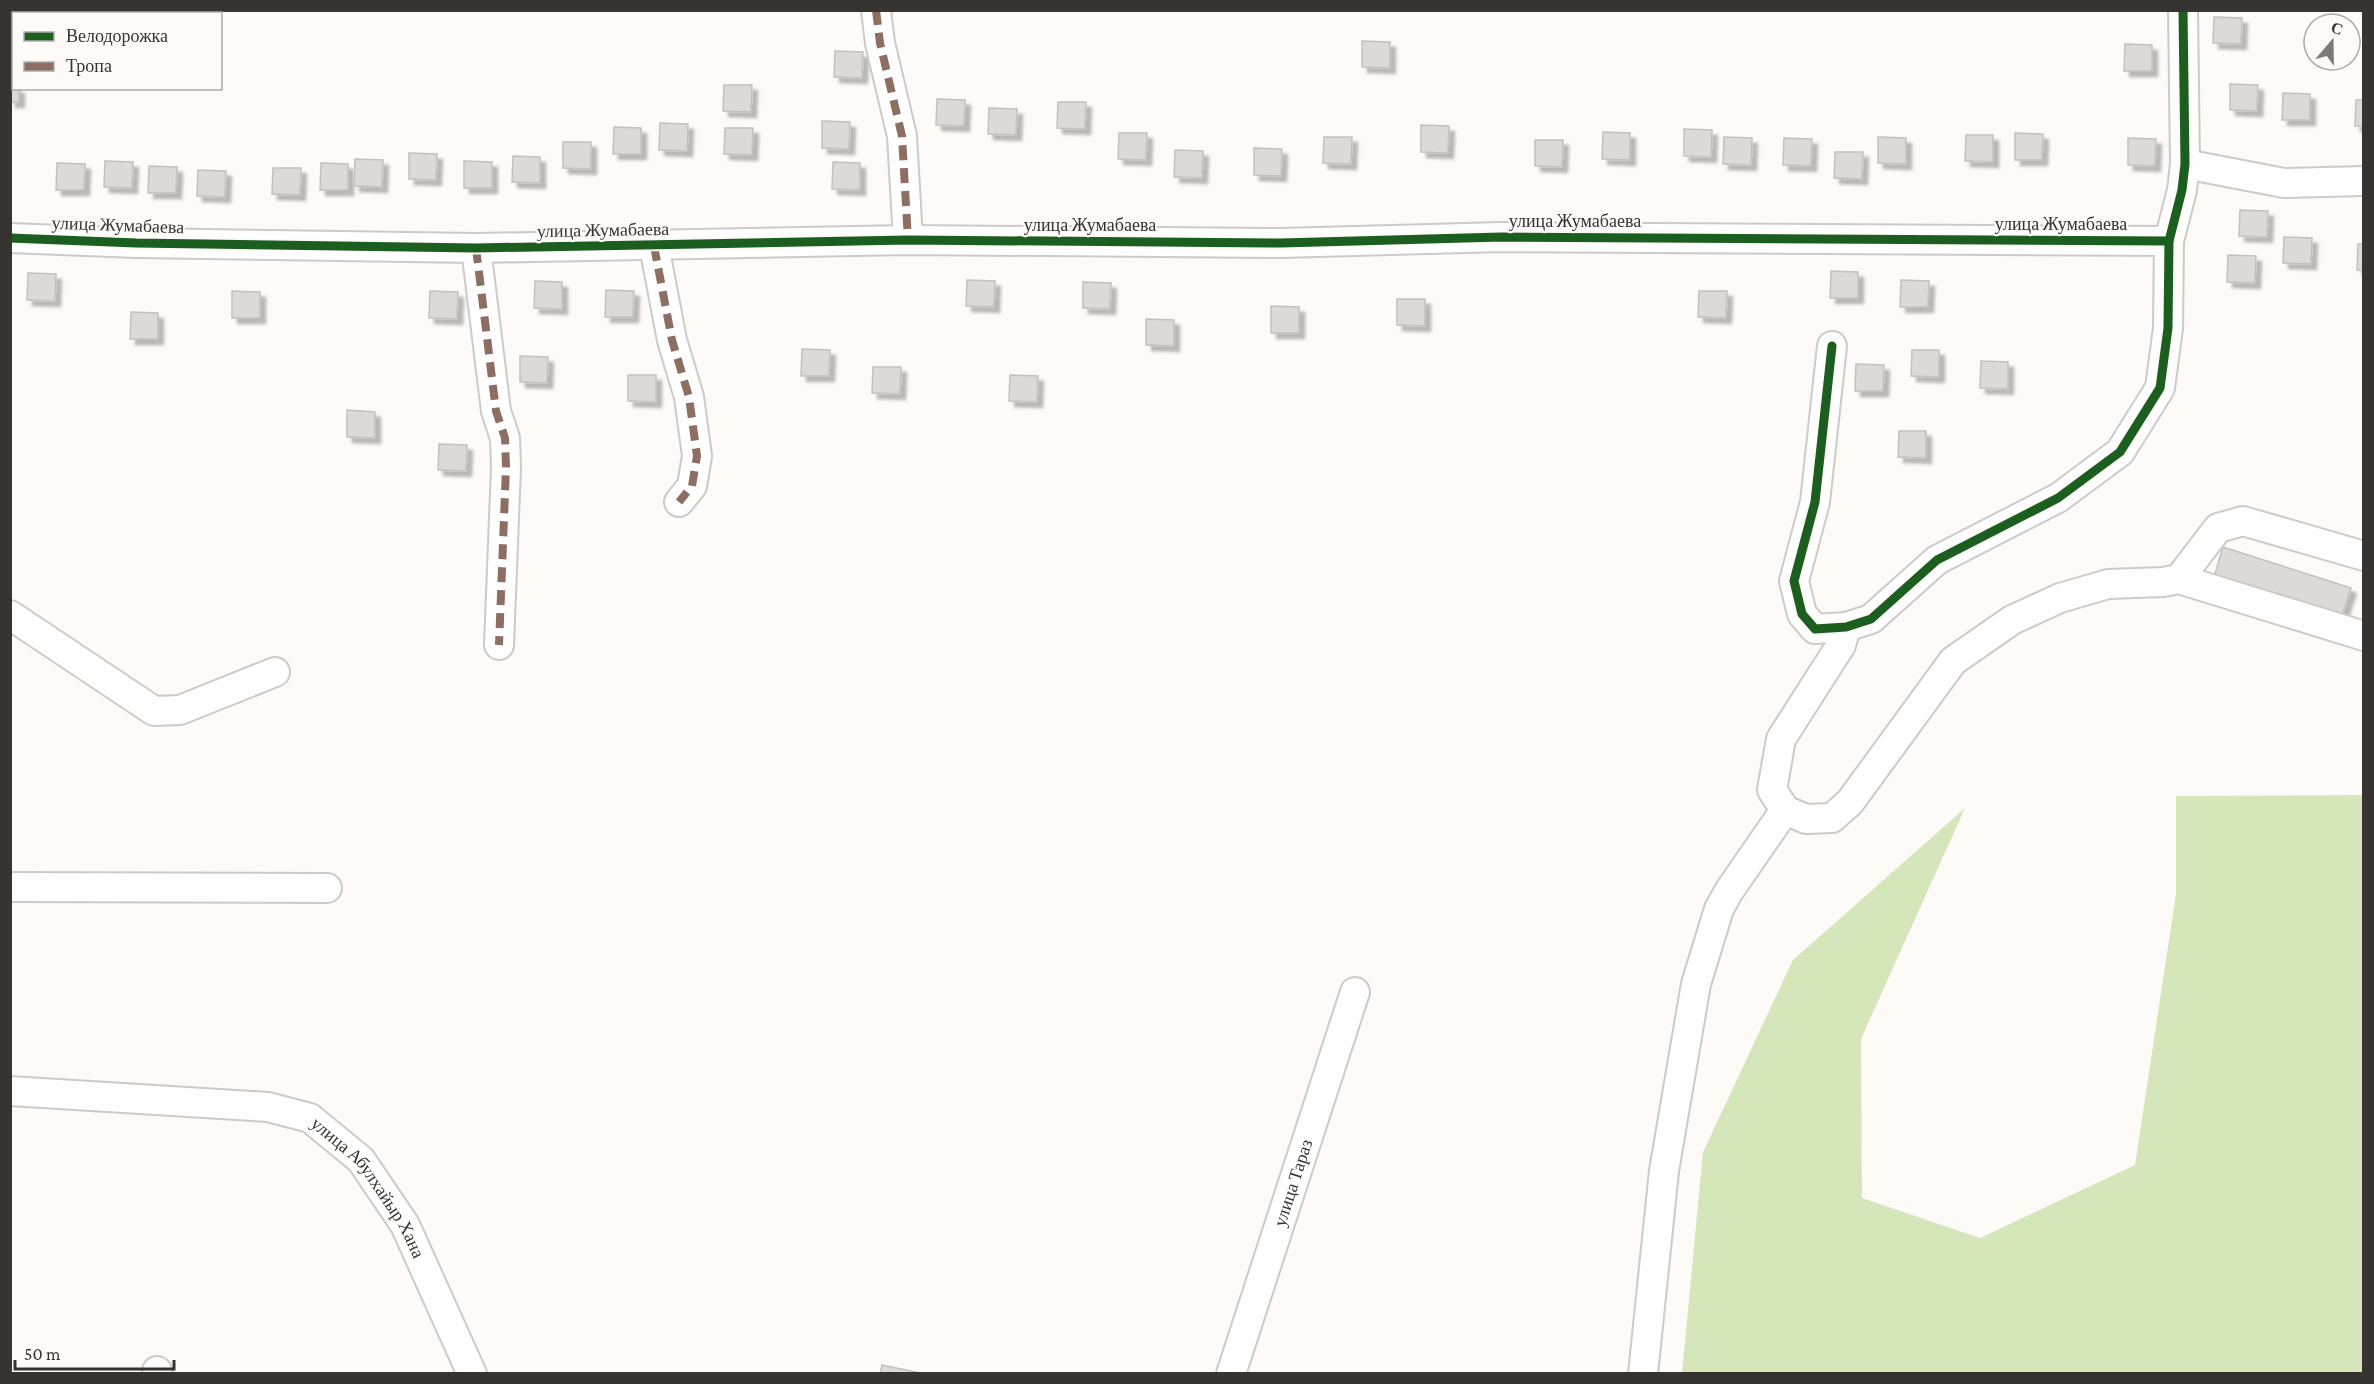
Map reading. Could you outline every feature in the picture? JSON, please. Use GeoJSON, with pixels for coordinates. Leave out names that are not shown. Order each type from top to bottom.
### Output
{"type":"FeatureCollection","features":[{"type":"Feature","properties":{"kind":"street"},"geometry":{"type":"LineString","coordinates":[[876,10],[880,43],[902,136],[908,240]]}},
{"type":"Feature","properties":{"kind":"street"},"geometry":{"type":"LineString","coordinates":[[1832,346],[1815,502],[1794,581],[1802,614],[1815,629],[1846,627],[1871,619],[1937,560],[2058,498],[2120,452],[2160,388],[2168,328],[2169,241],[2182,190],[2185,164],[2183,10]]}},
{"type":"Feature","properties":{"kind":"street"},"geometry":{"type":"LineString","coordinates":[[2185,164],[2284,183],[2364,181]]}},
{"type":"Feature","properties":{"kind":"street","name":"улица Жумабаева"},"geometry":{"type":"LineString","coordinates":[[10,238],[136,243],[476,248],[908,240],[1281,243],[1502,237],[2169,241]]}},
{"type":"Feature","properties":{"kind":"street"},"geometry":{"type":"LineString","coordinates":[[654,246],[672,340],[689,396],[697,456],[692,486],[679,502]]}},
{"type":"Feature","properties":{"kind":"street"},"geometry":{"type":"LineString","coordinates":[[476,248],[495,411],[505,438],[506,467],[499,645]]}},
{"type":"Feature","properties":{"kind":"street"},"geometry":{"type":"LineString","coordinates":[[2179,579],[2218,528],[2243,522],[2364,556]]}},
{"type":"Feature","properties":{"kind":"street"},"geometry":{"type":"LineString","coordinates":[[1846,627],[1841,645],[1781,739],[1772,790],[1785,810],[1806,819],[1832,818],[1850,802],[1953,661],[2012,620],[2060,598],[2108,584],[2163,582],[2179,579],[2364,636]]}},
{"type":"Feature","properties":{"kind":"street"},"geometry":{"type":"LineString","coordinates":[[10,615],[154,711],[180,710],[275,672]]}},
{"type":"Feature","properties":{"kind":"street"},"geometry":{"type":"LineString","coordinates":[[1643,1374],[1664,1171],[1696,984],[1719,909],[1785,810]]}},
{"type":"Feature","properties":{"kind":"street"},"geometry":{"type":"LineString","coordinates":[[10,887],[327,888]]}},
{"type":"Feature","properties":{"kind":"street","name":"улица Тараз"},"geometry":{"type":"LineString","coordinates":[[1231,1374],[1355,992]]}},
{"type":"Feature","properties":{"kind":"street","name":"улица Абулхайыр Хана"},"geometry":{"type":"LineString","coordinates":[[10,1091],[268,1107],[310,1118],[361,1160],[405,1225],[471,1374]]}},
{"type":"Feature","properties":{"kind":"green space"},"geometry":{"type":"Polygon","coordinates":[[[2363,795],[2363,1373],[1682,1373],[1703,1152],[1793,960],[1965,808],[1861,1039],[1862,1198],[1980,1238],[2135,1165],[2176,894],[2176,796],[2363,795]]]}},
{"type":"Feature","properties":{"kind":"building"},"geometry":{"type":"Polygon","coordinates":[[[2214,17],[2242,18],[2241,44],[2213,43],[2214,17]]]}},
{"type":"Feature","properties":{"kind":"building"},"geometry":{"type":"Polygon","coordinates":[[[10,34],[12,34],[12,61],[10,61],[10,34]]]}},
{"type":"Feature","properties":{"kind":"building"},"geometry":{"type":"Polygon","coordinates":[[[1362,41],[1390,42],[1390,68],[1362,67],[1362,41]]]}},
{"type":"Feature","properties":{"kind":"building"},"geometry":{"type":"Polygon","coordinates":[[[2125,44],[2152,45],[2152,71],[2124,71],[2125,44]]]}},
{"type":"Feature","properties":{"kind":"building"},"geometry":{"type":"Polygon","coordinates":[[[835,51],[863,52],[862,78],[834,77],[835,51]]]}},
{"type":"Feature","properties":{"kind":"building"},"geometry":{"type":"Polygon","coordinates":[[[10,76],[12,76],[12,90],[19,90],[19,102],[10,102],[10,76]]]}},
{"type":"Feature","properties":{"kind":"building"},"geometry":{"type":"Polygon","coordinates":[[[2230,84],[2258,85],[2257,111],[2230,110],[2230,84]]]}},
{"type":"Feature","properties":{"kind":"building"},"geometry":{"type":"Polygon","coordinates":[[[724,85],[752,85],[751,112],[723,111],[724,85]]]}},
{"type":"Feature","properties":{"kind":"building"},"geometry":{"type":"Polygon","coordinates":[[[2283,93],[2310,94],[2310,120],[2282,120],[2283,93]]]}},
{"type":"Feature","properties":{"kind":"building"},"geometry":{"type":"Polygon","coordinates":[[[937,99],[965,100],[964,126],[936,125],[937,99]]]}},
{"type":"Feature","properties":{"kind":"building"},"geometry":{"type":"Polygon","coordinates":[[[2356,100],[2364,100],[2364,127],[2355,126],[2356,100]]]}},
{"type":"Feature","properties":{"kind":"building"},"geometry":{"type":"Polygon","coordinates":[[[1058,102],[1086,102],[1085,129],[1057,128],[1058,102]]]}},
{"type":"Feature","properties":{"kind":"building"},"geometry":{"type":"Polygon","coordinates":[[[989,108],[1017,109],[1016,135],[988,134],[989,108]]]}},
{"type":"Feature","properties":{"kind":"building"},"geometry":{"type":"Polygon","coordinates":[[[822,121],[850,122],[849,149],[822,148],[822,121]]]}},
{"type":"Feature","properties":{"kind":"building"},"geometry":{"type":"Polygon","coordinates":[[[660,123],[688,124],[687,151],[659,150],[660,123]]]}},
{"type":"Feature","properties":{"kind":"building"},"geometry":{"type":"Polygon","coordinates":[[[1421,125],[1449,126],[1448,153],[1421,152],[1421,125]]]}},
{"type":"Feature","properties":{"kind":"building"},"geometry":{"type":"Polygon","coordinates":[[[614,127],[641,128],[641,154],[613,154],[614,127]]]}},
{"type":"Feature","properties":{"kind":"building"},"geometry":{"type":"Polygon","coordinates":[[[725,128],[753,128],[752,155],[724,154],[725,128]]]}},
{"type":"Feature","properties":{"kind":"building"},"geometry":{"type":"Polygon","coordinates":[[[1684,129],[1712,130],[1711,157],[1684,156],[1684,129]]]}},
{"type":"Feature","properties":{"kind":"building"},"geometry":{"type":"Polygon","coordinates":[[[1603,132],[1630,133],[1630,160],[1602,159],[1603,132]]]}},
{"type":"Feature","properties":{"kind":"building"},"geometry":{"type":"Polygon","coordinates":[[[1119,133],[1147,133],[1146,160],[1118,159],[1119,133]]]}},
{"type":"Feature","properties":{"kind":"building"},"geometry":{"type":"Polygon","coordinates":[[[2015,133],[2043,134],[2042,160],[2015,160],[2015,133]]]}},
{"type":"Feature","properties":{"kind":"building"},"geometry":{"type":"Polygon","coordinates":[[[1966,135],[1993,135],[1993,162],[1965,161],[1966,135]]]}},
{"type":"Feature","properties":{"kind":"building"},"geometry":{"type":"Polygon","coordinates":[[[1324,137],[1352,137],[1351,164],[1323,163],[1324,137]]]}},
{"type":"Feature","properties":{"kind":"building"},"geometry":{"type":"Polygon","coordinates":[[[1724,137],[1752,138],[1751,165],[1723,164],[1724,137]]]}},
{"type":"Feature","properties":{"kind":"building"},"geometry":{"type":"Polygon","coordinates":[[[1878,137],[1906,138],[1906,164],[1878,163],[1878,137]]]}},
{"type":"Feature","properties":{"kind":"building"},"geometry":{"type":"Polygon","coordinates":[[[1784,138],[1812,139],[1811,166],[1783,165],[1784,138]]]}},
{"type":"Feature","properties":{"kind":"building"},"geometry":{"type":"Polygon","coordinates":[[[2128,138],[2156,139],[2155,166],[2128,165],[2128,138]]]}},
{"type":"Feature","properties":{"kind":"building"},"geometry":{"type":"Polygon","coordinates":[[[1535,140],[1563,140],[1562,167],[1535,166],[1535,140]]]}},
{"type":"Feature","properties":{"kind":"building"},"geometry":{"type":"Polygon","coordinates":[[[563,142],[591,142],[591,169],[563,168],[563,142]]]}},
{"type":"Feature","properties":{"kind":"building"},"geometry":{"type":"Polygon","coordinates":[[[1254,148],[1282,149],[1281,176],[1254,175],[1254,148]]]}},
{"type":"Feature","properties":{"kind":"building"},"geometry":{"type":"Polygon","coordinates":[[[1175,150],[1203,151],[1202,178],[1174,177],[1175,150]]]}},
{"type":"Feature","properties":{"kind":"building"},"geometry":{"type":"Polygon","coordinates":[[[1835,152],[1863,152],[1862,179],[1834,178],[1835,152]]]}},
{"type":"Feature","properties":{"kind":"building"},"geometry":{"type":"Polygon","coordinates":[[[409,153],[437,154],[436,180],[409,179],[409,153]]]}},
{"type":"Feature","properties":{"kind":"building"},"geometry":{"type":"Polygon","coordinates":[[[513,156],[540,157],[540,183],[512,182],[513,156]]]}},
{"type":"Feature","properties":{"kind":"building"},"geometry":{"type":"Polygon","coordinates":[[[355,159],[383,160],[382,187],[354,186],[355,159]]]}},
{"type":"Feature","properties":{"kind":"building"},"geometry":{"type":"Polygon","coordinates":[[[105,161],[133,162],[132,188],[104,187],[105,161]]]}},
{"type":"Feature","properties":{"kind":"building"},"geometry":{"type":"Polygon","coordinates":[[[464,161],[492,162],[492,188],[464,188],[464,161]]]}},
{"type":"Feature","properties":{"kind":"building"},"geometry":{"type":"Polygon","coordinates":[[[833,162],[860,163],[860,190],[832,189],[833,162]]]}},
{"type":"Feature","properties":{"kind":"building"},"geometry":{"type":"Polygon","coordinates":[[[57,163],[85,164],[84,190],[56,190],[57,163]]]}},
{"type":"Feature","properties":{"kind":"building"},"geometry":{"type":"Polygon","coordinates":[[[321,163],[348,164],[348,190],[320,190],[321,163]]]}},
{"type":"Feature","properties":{"kind":"building"},"geometry":{"type":"Polygon","coordinates":[[[149,166],[177,167],[176,193],[148,193],[149,166]]]}},
{"type":"Feature","properties":{"kind":"building"},"geometry":{"type":"Polygon","coordinates":[[[273,168],[301,168],[300,195],[272,194],[273,168]]]}},
{"type":"Feature","properties":{"kind":"building"},"geometry":{"type":"Polygon","coordinates":[[[198,170],[226,171],[225,197],[197,196],[198,170]]]}},
{"type":"Feature","properties":{"kind":"building"},"geometry":{"type":"Polygon","coordinates":[[[2240,210],[2268,211],[2267,237],[2239,236],[2240,210]]]}},
{"type":"Feature","properties":{"kind":"building"},"geometry":{"type":"Polygon","coordinates":[[[2284,237],[2312,238],[2311,264],[2283,263],[2284,237]]]}},
{"type":"Feature","properties":{"kind":"building"},"geometry":{"type":"Polygon","coordinates":[[[2358,244],[2364,244],[2364,271],[2357,270],[2358,244]]]}},
{"type":"Feature","properties":{"kind":"building"},"geometry":{"type":"Polygon","coordinates":[[[2228,255],[2256,256],[2255,283],[2227,282],[2228,255]]]}},
{"type":"Feature","properties":{"kind":"building"},"geometry":{"type":"Polygon","coordinates":[[[1831,271],[1858,272],[1858,298],[1830,298],[1831,271]]]}},
{"type":"Feature","properties":{"kind":"building"},"geometry":{"type":"Polygon","coordinates":[[[28,273],[56,274],[55,301],[27,300],[28,273]]]}},
{"type":"Feature","properties":{"kind":"building"},"geometry":{"type":"Polygon","coordinates":[[[967,280],[995,281],[994,307],[966,306],[967,280]]]}},
{"type":"Feature","properties":{"kind":"building"},"geometry":{"type":"Polygon","coordinates":[[[1901,280],[1929,281],[1928,307],[1900,307],[1901,280]]]}},
{"type":"Feature","properties":{"kind":"building"},"geometry":{"type":"Polygon","coordinates":[[[535,281],[562,282],[562,309],[534,308],[535,281]]]}},
{"type":"Feature","properties":{"kind":"building"},"geometry":{"type":"Polygon","coordinates":[[[1083,282],[1111,283],[1110,309],[1083,308],[1083,282]]]}},
{"type":"Feature","properties":{"kind":"building"},"geometry":{"type":"Polygon","coordinates":[[[606,290],[634,291],[633,317],[605,317],[606,290]]]}},
{"type":"Feature","properties":{"kind":"building"},"geometry":{"type":"Polygon","coordinates":[[[232,291],[260,292],[260,318],[232,318],[232,291]]]}},
{"type":"Feature","properties":{"kind":"building"},"geometry":{"type":"Polygon","coordinates":[[[430,291],[458,292],[457,319],[429,318],[430,291]]]}},
{"type":"Feature","properties":{"kind":"building"},"geometry":{"type":"Polygon","coordinates":[[[1699,291],[1727,291],[1726,318],[1698,317],[1699,291]]]}},
{"type":"Feature","properties":{"kind":"building"},"geometry":{"type":"Polygon","coordinates":[[[1397,299],[1425,299],[1425,326],[1397,325],[1397,299]]]}},
{"type":"Feature","properties":{"kind":"building"},"geometry":{"type":"Polygon","coordinates":[[[1271,306],[1299,307],[1299,333],[1271,333],[1271,306]]]}},
{"type":"Feature","properties":{"kind":"building"},"geometry":{"type":"Polygon","coordinates":[[[131,312],[158,313],[158,339],[130,339],[131,312]]]}},
{"type":"Feature","properties":{"kind":"building"},"geometry":{"type":"Polygon","coordinates":[[[1146,319],[1174,320],[1174,346],[1146,345],[1146,319]]]}},
{"type":"Feature","properties":{"kind":"building"},"geometry":{"type":"Polygon","coordinates":[[[802,349],[830,350],[829,376],[801,376],[802,349]]]}},
{"type":"Feature","properties":{"kind":"building"},"geometry":{"type":"Polygon","coordinates":[[[1912,350],[1939,350],[1939,377],[1911,376],[1912,350]]]}},
{"type":"Feature","properties":{"kind":"building"},"geometry":{"type":"Polygon","coordinates":[[[520,356],[548,357],[547,383],[520,382],[520,356]]]}},
{"type":"Feature","properties":{"kind":"building"},"geometry":{"type":"Polygon","coordinates":[[[1981,361],[2008,362],[2008,389],[1980,388],[1981,361]]]}},
{"type":"Feature","properties":{"kind":"building"},"geometry":{"type":"Polygon","coordinates":[[[1856,364],[1884,365],[1883,391],[1855,391],[1856,364]]]}},
{"type":"Feature","properties":{"kind":"building"},"geometry":{"type":"Polygon","coordinates":[[[873,367],[901,367],[900,394],[872,393],[873,367]]]}},
{"type":"Feature","properties":{"kind":"building"},"geometry":{"type":"Polygon","coordinates":[[[628,375],[656,375],[656,402],[628,401],[628,375]]]}},
{"type":"Feature","properties":{"kind":"building"},"geometry":{"type":"Polygon","coordinates":[[[1010,375],[1038,376],[1037,402],[1009,401],[1010,375]]]}},
{"type":"Feature","properties":{"kind":"building"},"geometry":{"type":"Polygon","coordinates":[[[347,410],[375,412],[375,438],[347,437],[347,410]]]}},
{"type":"Feature","properties":{"kind":"building"},"geometry":{"type":"Polygon","coordinates":[[[1899,431],[1926,431],[1926,458],[1898,457],[1899,431]]]}},
{"type":"Feature","properties":{"kind":"building"},"geometry":{"type":"Polygon","coordinates":[[[439,444],[467,445],[466,471],[438,470],[439,444]]]}},
{"type":"Feature","properties":{"kind":"building"},"geometry":{"type":"Polygon","coordinates":[[[2223,547],[2351,588],[2341,618],[2214,577],[2223,547]]]}},
{"type":"Feature","properties":{"kind":"building"},"geometry":{"type":"Polygon","coordinates":[[[882,1365],[925,1374],[880,1374],[882,1365]]]}},
{"type":"Feature","properties":{"kind":"marked path"},"geometry":{"type":"LineString","coordinates":[[876,10],[880,43],[902,136],[908,240]]}},
{"type":"Feature","properties":{"kind":"marked path"},"geometry":{"type":"LineString","coordinates":[[654,246],[672,340],[689,397],[697,456],[692,486],[679,502]]}},
{"type":"Feature","properties":{"kind":"marked path"},"geometry":{"type":"LineString","coordinates":[[476,248],[496,411],[505,438],[506,467],[499,645]]}},
{"type":"Feature","properties":{"kind":"cycle path"},"geometry":{"type":"LineString","coordinates":[[1832,346],[1815,502],[1794,581],[1802,614],[1815,629],[1846,627],[1871,619],[1937,560],[2058,498],[2120,452],[2160,388],[2168,328],[2169,241],[2182,190],[2185,164],[2183,10]]}},
{"type":"Feature","properties":{"kind":"cycle path"},"geometry":{"type":"LineString","coordinates":[[10,238],[136,243],[476,248],[908,240],[1281,243],[1502,237],[2169,241]]}}]}
